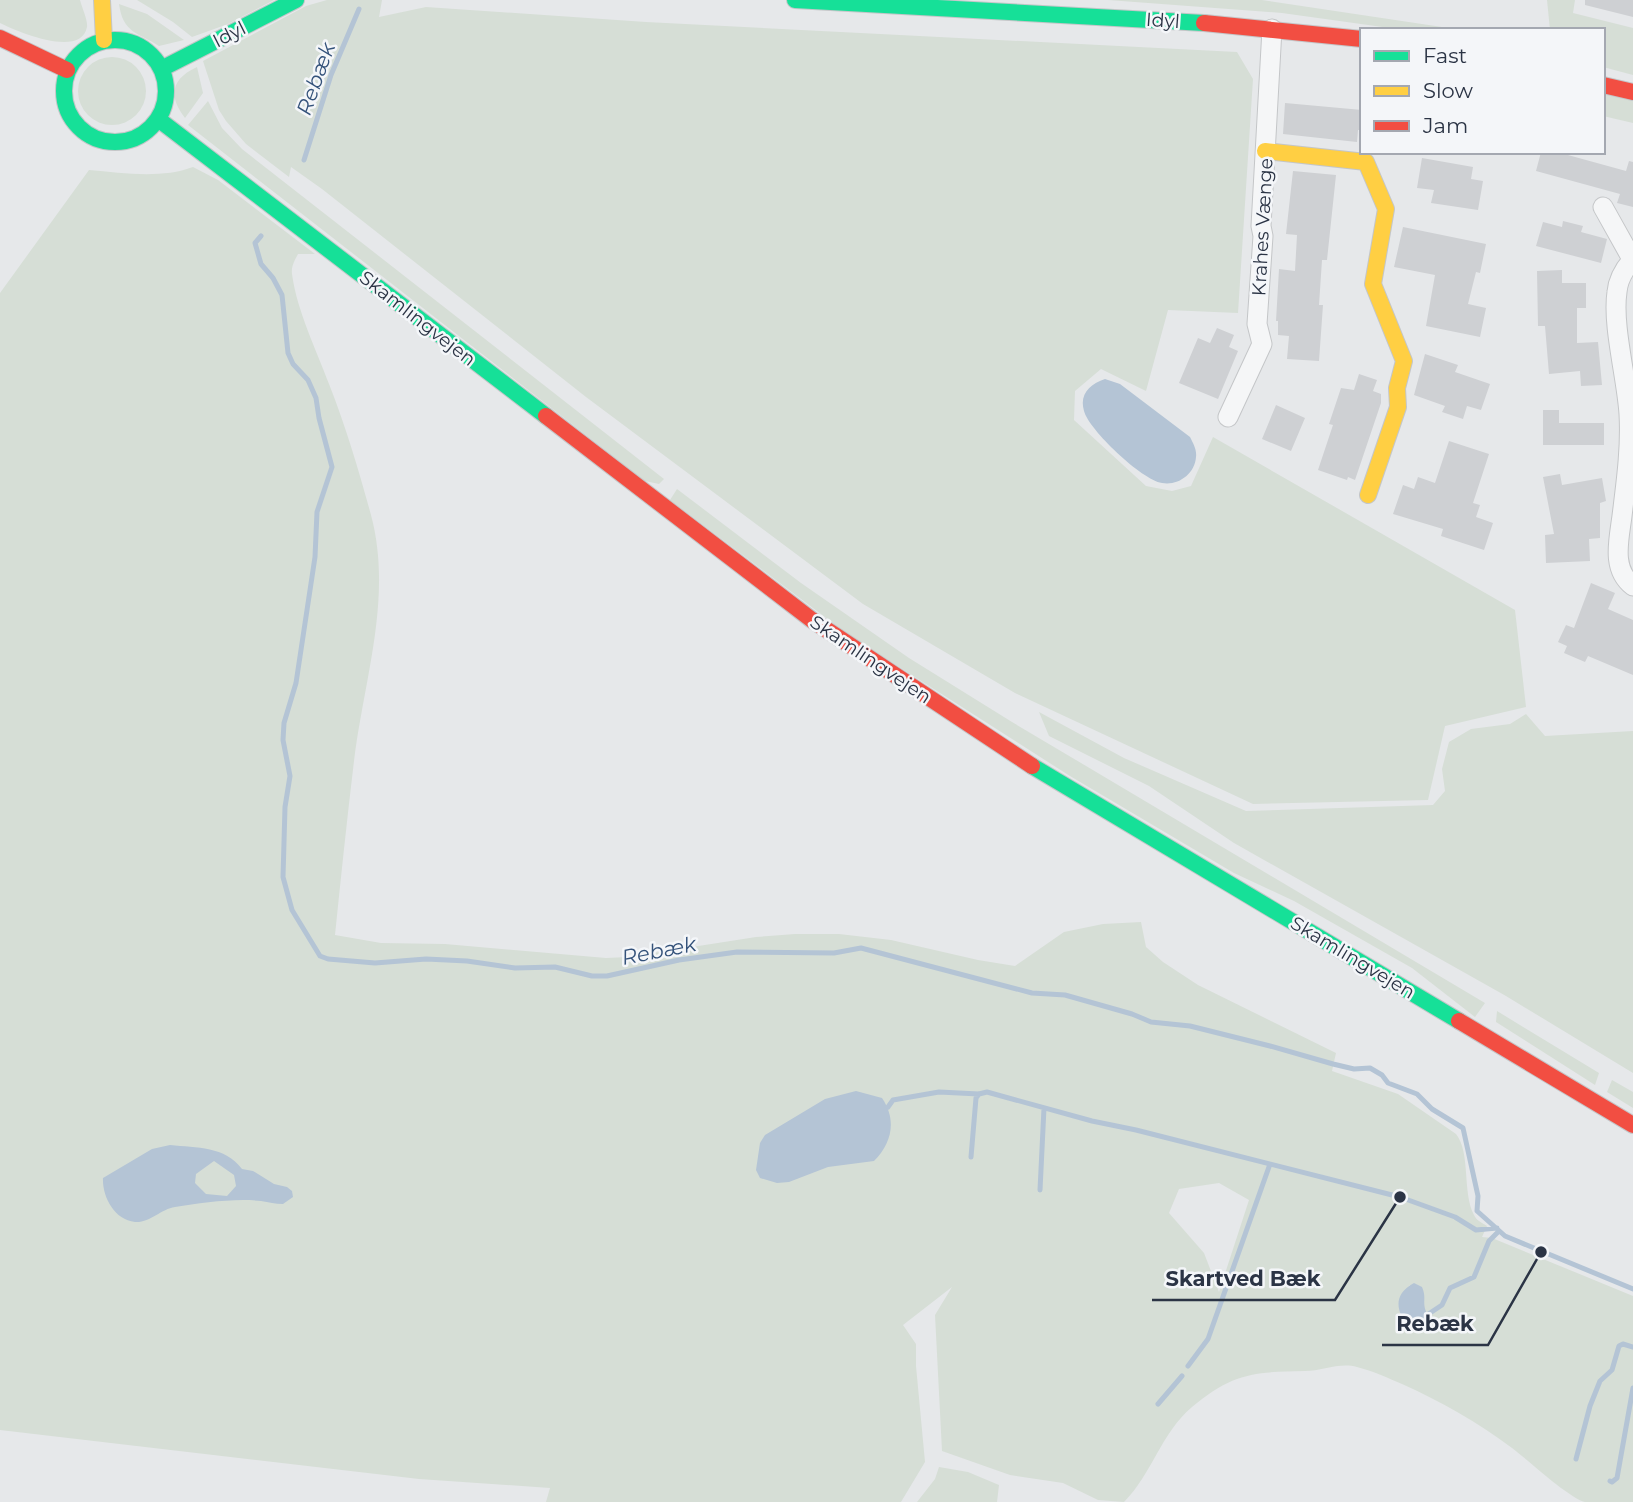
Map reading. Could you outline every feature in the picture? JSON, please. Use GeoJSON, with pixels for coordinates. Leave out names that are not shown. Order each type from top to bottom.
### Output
{"type":"FeatureCollection","features":[{"type":"Feature","properties":{"kind":"street"},"geometry":{"type":"LineString","coordinates":[[102,0],[104,40]]}},
{"type":"Feature","properties":{"kind":"street","name":"Idyl"},"geometry":{"type":"LineString","coordinates":[[161,69],[296,0]]}},
{"type":"Feature","properties":{"kind":"street","name":"Idyl"},"geometry":{"type":"LineString","coordinates":[[795,0],[1078,14],[1360,39]]}},
{"type":"Feature","properties":{"kind":"street","name":"Krahes Vænge"},"geometry":{"type":"LineString","coordinates":[[1228,417],[1262,344],[1257,324],[1272,29]]}},
{"type":"Feature","properties":{"kind":"street"},"geometry":{"type":"LineString","coordinates":[[0,38],[67,70]]}},
{"type":"Feature","properties":{"kind":"street"},"geometry":{"type":"LineString","coordinates":[[104,40],[131,42],[154,57],[161,69],[166,86],[165,103],[149,131],[129,141],[107,142],[92,138],[79,129],[69,116],[64,102],[63,86],[67,70],[82,51],[104,40]]}},
{"type":"Feature","properties":{"kind":"street"},"geometry":{"type":"LineString","coordinates":[[1605,85],[1633,92]]}},
{"type":"Feature","properties":{"kind":"street","name":"Skamlingvejen"},"geometry":{"type":"LineString","coordinates":[[158,119],[812,620],[1040,771],[1633,1125]]}},
{"type":"Feature","properties":{"kind":"street"},"geometry":{"type":"LineString","coordinates":[[1265,151],[1366,162],[1386,209],[1373,284],[1404,361],[1397,388],[1398,407],[1368,495]]}},
{"type":"Feature","properties":{"kind":"street"},"geometry":{"type":"LineString","coordinates":[[1603,207],[1632,259],[1622,274],[1616,309],[1629,416],[1626,480],[1617,555],[1620,569],[1633,586]]}},
{"type":"Feature","properties":{"kind":"shaded area"},"geometry":{"type":"Polygon","coordinates":[[[0,0],[80,0],[87,27],[82,36],[73,41],[61,42],[20,32],[0,23],[0,0]]]}},
{"type":"Feature","properties":{"kind":"shaded area"},"geometry":{"type":"Polygon","coordinates":[[[137,0],[274,0],[228,24],[192,37],[137,0]]]}},
{"type":"Feature","properties":{"kind":"shaded area"},"geometry":{"type":"Polygon","coordinates":[[[327,0],[382,0],[379,17],[426,7],[646,22],[1237,52],[1253,79],[1238,313],[1168,310],[1146,391],[1101,369],[1075,391],[1074,420],[1146,486],[1172,491],[1191,486],[1213,437],[1515,610],[1526,707],[1445,726],[1428,800],[1253,804],[1015,693],[863,604],[586,397],[322,189],[291,167],[289,177],[246,144],[219,110],[203,61],[306,6],[327,0]]]}},
{"type":"Feature","properties":{"kind":"shaded area"},"geometry":{"type":"Polygon","coordinates":[[[1108,0],[1262,0],[1449,28],[1390,28],[1282,13],[1108,0]]]}},
{"type":"Feature","properties":{"kind":"shaded area"},"geometry":{"type":"Polygon","coordinates":[[[1547,0],[1575,0],[1573,13],[1633,28],[1633,75],[1605,68],[1605,28],[1550,28],[1547,0]]]}},
{"type":"Feature","properties":{"kind":"shaded area"},"geometry":{"type":"Polygon","coordinates":[[[119,4],[147,14],[184,40],[159,46],[132,31],[124,21],[119,4]]]}},
{"type":"Feature","properties":{"kind":"shaded area"},"geometry":{"type":"Polygon","coordinates":[[[105,57],[119,57],[131,62],[141,72],[146,91],[141,110],[131,120],[119,125],[105,125],[93,120],[83,110],[78,98],[78,84],[83,72],[93,62],[105,57]]]}},
{"type":"Feature","properties":{"kind":"shaded area"},"geometry":{"type":"Polygon","coordinates":[[[197,67],[203,93],[185,118],[176,102],[175,89],[182,77],[197,67]]]}},
{"type":"Feature","properties":{"kind":"shaded area"},"geometry":{"type":"Polygon","coordinates":[[[1605,94],[1633,101],[1633,123],[1605,116],[1605,94]]]}},
{"type":"Feature","properties":{"kind":"shaded area"},"geometry":{"type":"Polygon","coordinates":[[[208,101],[222,128],[242,149],[664,479],[659,484],[645,481],[188,125],[208,101]]]}},
{"type":"Feature","properties":{"kind":"shaded area"},"geometry":{"type":"Polygon","coordinates":[[[193,167],[218,180],[315,254],[298,254],[292,268],[294,288],[347,433],[371,515],[377,546],[378,607],[354,761],[335,935],[381,943],[445,944],[606,958],[756,937],[839,934],[891,940],[1015,966],[1064,932],[1103,924],[1141,922],[1146,947],[1163,962],[1198,985],[1336,1053],[1332,1071],[1398,1094],[1456,1134],[1463,1151],[1470,1206],[1476,1218],[1487,1226],[1482,1237],[1492,1238],[1633,1296],[1633,1502],[1585,1502],[1578,1499],[1512,1448],[1459,1413],[1402,1384],[1369,1370],[1351,1366],[1257,1374],[1220,1387],[1181,1417],[1134,1491],[1124,1502],[1098,1500],[1063,1483],[1010,1475],[942,1451],[935,1315],[952,1287],[903,1325],[916,1344],[925,1462],[901,1502],[546,1502],[550,1488],[419,1479],[0,1430],[0,293],[89,170],[142,174],[181,171],[193,167]],[[1219,1183],[1179,1189],[1169,1213],[1204,1253],[1219,1292],[1249,1200],[1219,1183]],[[1410,1285],[1400,1302],[1402,1318],[1410,1329],[1428,1329],[1429,1318],[1424,1311],[1423,1301],[1410,1285]]]}},
{"type":"Feature","properties":{"kind":"shaded area"},"geometry":{"type":"Polygon","coordinates":[[[677,489],[801,583],[909,658],[1485,1003],[1475,1017],[1412,968],[1294,901],[1234,873],[1070,776],[846,633],[670,500],[677,489]]]}},
{"type":"Feature","properties":{"kind":"shaded area"},"geometry":{"type":"Polygon","coordinates":[[[1039,712],[1124,758],[1246,811],[1433,805],[1445,791],[1442,769],[1449,742],[1471,729],[1510,724],[1526,714],[1545,736],[1633,731],[1633,1073],[1506,996],[1234,843],[1149,786],[1049,736],[1039,712]]]}},
{"type":"Feature","properties":{"kind":"shaded area"},"geometry":{"type":"Polygon","coordinates":[[[1497,1011],[1599,1073],[1595,1085],[1496,1022],[1497,1011]]]}},
{"type":"Feature","properties":{"kind":"shaded area"},"geometry":{"type":"Polygon","coordinates":[[[1612,1080],[1633,1092],[1633,1108],[1607,1092],[1612,1080]]]}},
{"type":"Feature","properties":{"kind":"shaded area"},"geometry":{"type":"Polygon","coordinates":[[[939,1467],[968,1472],[999,1485],[997,1502],[917,1502],[935,1479],[939,1467]]]}},
{"type":"Feature","properties":{"kind":"water"},"geometry":{"type":"Polygon","coordinates":[[[1105,379],[1120,384],[1190,437],[1195,449],[1195,463],[1193,469],[1180,481],[1162,483],[1153,480],[1130,464],[1095,430],[1084,411],[1083,400],[1090,387],[1105,379]]]}},
{"type":"Feature","properties":{"kind":"water"},"geometry":{"type":"Polygon","coordinates":[[[856,1091],[882,1098],[890,1115],[888,1139],[874,1161],[828,1167],[789,1182],[777,1183],[760,1178],[756,1170],[760,1143],[765,1135],[825,1099],[856,1091]]]}},
{"type":"Feature","properties":{"kind":"water"},"geometry":{"type":"Polygon","coordinates":[[[170,1145],[219,1152],[235,1161],[242,1169],[253,1171],[274,1184],[287,1187],[292,1191],[293,1197],[283,1204],[240,1200],[196,1204],[170,1208],[140,1222],[128,1220],[121,1217],[111,1206],[103,1178],[152,1149],[170,1145]],[[214,1161],[196,1174],[195,1183],[206,1194],[227,1196],[236,1186],[234,1175],[214,1161]]]}},
{"type":"Feature","properties":{"kind":"water"},"geometry":{"type":"Polygon","coordinates":[[[1414,1283],[1422,1287],[1424,1292],[1425,1310],[1431,1321],[1428,1329],[1410,1329],[1399,1310],[1399,1298],[1414,1283]]]}},
{"type":"Feature","properties":{"kind":"building"},"geometry":{"type":"Polygon","coordinates":[[[1585,0],[1633,0],[1633,17],[1585,5],[1585,0]]]}},
{"type":"Feature","properties":{"kind":"building"},"geometry":{"type":"Polygon","coordinates":[[[1285,103],[1360,110],[1357,142],[1283,134],[1285,103]]]}},
{"type":"Feature","properties":{"kind":"building"},"geometry":{"type":"Polygon","coordinates":[[[1540,154],[1564,154],[1626,171],[1629,161],[1633,162],[1633,207],[1617,203],[1620,194],[1536,171],[1540,154]]]}},
{"type":"Feature","properties":{"kind":"building"},"geometry":{"type":"Polygon","coordinates":[[[1422,158],[1473,167],[1471,179],[1483,181],[1478,210],[1431,203],[1434,190],[1417,188],[1422,158]]]}},
{"type":"Feature","properties":{"kind":"building"},"geometry":{"type":"Polygon","coordinates":[[[1293,171],[1336,175],[1327,260],[1322,260],[1319,305],[1323,305],[1319,361],[1287,359],[1289,336],[1278,335],[1276,321],[1279,269],[1295,271],[1297,235],[1286,234],[1293,171]]]}},
{"type":"Feature","properties":{"kind":"building"},"geometry":{"type":"Polygon","coordinates":[[[1563,221],[1583,226],[1581,232],[1607,239],[1601,263],[1536,246],[1543,222],[1562,227],[1563,221]]]}},
{"type":"Feature","properties":{"kind":"building"},"geometry":{"type":"Polygon","coordinates":[[[1403,227],[1486,244],[1480,273],[1476,272],[1468,304],[1486,308],[1480,337],[1426,326],[1435,275],[1394,267],[1403,227]]]}},
{"type":"Feature","properties":{"kind":"building"},"geometry":{"type":"Polygon","coordinates":[[[1562,270],[1562,283],[1586,283],[1586,308],[1577,308],[1577,343],[1598,342],[1602,385],[1581,386],[1580,371],[1549,374],[1545,326],[1538,326],[1537,271],[1562,270]]]}},
{"type":"Feature","properties":{"kind":"building"},"geometry":{"type":"Polygon","coordinates":[[[1217,328],[1234,335],[1229,347],[1238,351],[1218,399],[1179,383],[1198,338],[1210,343],[1217,328]]]}},
{"type":"Feature","properties":{"kind":"building"},"geometry":{"type":"Polygon","coordinates":[[[1425,354],[1458,365],[1455,372],[1490,384],[1481,410],[1467,406],[1463,419],[1442,412],[1445,406],[1414,395],[1425,354]]]}},
{"type":"Feature","properties":{"kind":"building"},"geometry":{"type":"Polygon","coordinates":[[[1359,374],[1377,380],[1373,391],[1381,394],[1381,403],[1355,480],[1348,477],[1347,480],[1318,470],[1333,425],[1329,424],[1341,388],[1354,390],[1359,374]]]}},
{"type":"Feature","properties":{"kind":"building"},"geometry":{"type":"Polygon","coordinates":[[[1276,405],[1305,418],[1291,451],[1262,439],[1276,405]]]}},
{"type":"Feature","properties":{"kind":"building"},"geometry":{"type":"Polygon","coordinates":[[[1543,410],[1559,410],[1559,423],[1604,423],[1604,445],[1543,445],[1543,410]]]}},
{"type":"Feature","properties":{"kind":"building"},"geometry":{"type":"Polygon","coordinates":[[[1449,441],[1489,454],[1473,503],[1480,505],[1476,517],[1493,523],[1484,550],[1441,536],[1443,529],[1393,514],[1403,485],[1414,489],[1418,477],[1435,483],[1449,441]]]}},
{"type":"Feature","properties":{"kind":"building"},"geometry":{"type":"Polygon","coordinates":[[[1560,474],[1562,485],[1602,478],[1606,501],[1600,503],[1600,538],[1589,539],[1590,561],[1546,563],[1545,535],[1554,534],[1543,477],[1560,474]]]}},
{"type":"Feature","properties":{"kind":"building"},"geometry":{"type":"Polygon","coordinates":[[[1591,583],[1615,593],[1608,609],[1633,620],[1633,675],[1588,656],[1585,662],[1564,653],[1567,646],[1558,642],[1566,625],[1574,628],[1591,583]]]}},
{"type":"Feature","properties":{"kind":"waterway","name":"Rebæk"},"geometry":{"type":"LineString","coordinates":[[304,160],[331,75],[359,9]]}},
{"type":"Feature","properties":{"kind":"waterway","name":"Rebæk"},"geometry":{"type":"LineString","coordinates":[[261,236],[255,243],[261,264],[282,295],[288,353],[293,364],[308,380],[316,398],[332,467],[317,512],[315,557],[296,683],[284,723],[283,740],[290,776],[285,807],[283,877],[292,910],[320,956],[375,963],[426,959],[467,961],[515,968],[555,967],[592,976],[607,976],[679,960],[737,952],[834,953],[861,948],[1032,993],[1065,995],[1151,1022],[1190,1026],[1354,1069],[1370,1068],[1382,1075],[1388,1083],[1417,1094],[1432,1109],[1463,1128],[1478,1196],[1477,1211],[1505,1236],[1633,1289]]}},
{"type":"Feature","properties":{"kind":"waterway"},"geometry":{"type":"LineString","coordinates":[[888,1107],[893,1100],[939,1092],[987,1092],[1092,1121],[1400,1197],[1455,1217],[1476,1230],[1497,1228]]}},
{"type":"Feature","properties":{"kind":"waterway"},"geometry":{"type":"LineString","coordinates":[[971,1157],[976,1098],[979,1094]]}},
{"type":"Feature","properties":{"kind":"waterway"},"geometry":{"type":"LineString","coordinates":[[1040,1190],[1044,1108]]}},
{"type":"Feature","properties":{"kind":"waterway"},"geometry":{"type":"LineString","coordinates":[[1188,1366],[1208,1339],[1270,1164]]}},
{"type":"Feature","properties":{"kind":"waterway"},"geometry":{"type":"LineString","coordinates":[[1427,1315],[1442,1305],[1450,1288],[1474,1277],[1489,1241],[1499,1231]]}},
{"type":"Feature","properties":{"kind":"waterway"},"geometry":{"type":"LineString","coordinates":[[1576,1459],[1590,1406],[1600,1381],[1612,1370],[1619,1346],[1623,1344],[1633,1347]]}},
{"type":"Feature","properties":{"kind":"waterway"},"geometry":{"type":"LineString","coordinates":[[1158,1404],[1182,1376]]}},
{"type":"Feature","properties":{"kind":"waterway"},"geometry":{"type":"LineString","coordinates":[[1610,1481],[1617,1478],[1633,1388]]}},
{"type":"Feature","properties":{"kind":"traffic: fast"},"geometry":{"type":"LineString","coordinates":[[161,69],[296,0]]}},
{"type":"Feature","properties":{"kind":"traffic: fast"},"geometry":{"type":"LineString","coordinates":[[795,0],[1204,23]]}},
{"type":"Feature","properties":{"kind":"traffic: fast"},"geometry":{"type":"LineString","coordinates":[[115,40],[135,43],[158,62],[163,71],[166,91],[163,111],[144,134],[135,139],[115,142],[95,139],[72,120],[67,111],[64,91],[67,71],[86,48],[95,43],[115,40]]}},
{"type":"Feature","properties":{"kind":"traffic: fast"},"geometry":{"type":"LineString","coordinates":[[158,119],[546,416]]}},
{"type":"Feature","properties":{"kind":"traffic: fast"},"geometry":{"type":"LineString","coordinates":[[1032,766],[1459,1021]]}},
{"type":"Feature","properties":{"kind":"traffic: slow"},"geometry":{"type":"LineString","coordinates":[[102,0],[104,40]]}},
{"type":"Feature","properties":{"kind":"traffic: slow"},"geometry":{"type":"LineString","coordinates":[[1265,151],[1366,162],[1386,209],[1373,284],[1404,361],[1397,388],[1398,407],[1368,495]]}},
{"type":"Feature","properties":{"kind":"traffic: jam"},"geometry":{"type":"LineString","coordinates":[[1204,23],[1360,39]]}},
{"type":"Feature","properties":{"kind":"traffic: jam"},"geometry":{"type":"LineString","coordinates":[[0,38],[67,70]]}},
{"type":"Feature","properties":{"kind":"traffic: jam"},"geometry":{"type":"LineString","coordinates":[[1605,85],[1633,92]]}},
{"type":"Feature","properties":{"kind":"traffic: jam"},"geometry":{"type":"LineString","coordinates":[[546,416],[812,620],[1032,766]]}},
{"type":"Feature","properties":{"kind":"traffic: jam"},"geometry":{"type":"LineString","coordinates":[[1459,1021],[1633,1125]]}},
{"type":"Feature","properties":{"kind":"place","name":"Skartved Bæk"},"geometry":{"type":"Point","coordinates":[1400,1197]}},
{"type":"Feature","properties":{"kind":"place","name":"Rebæk"},"geometry":{"type":"Point","coordinates":[1541,1252]}}]}
